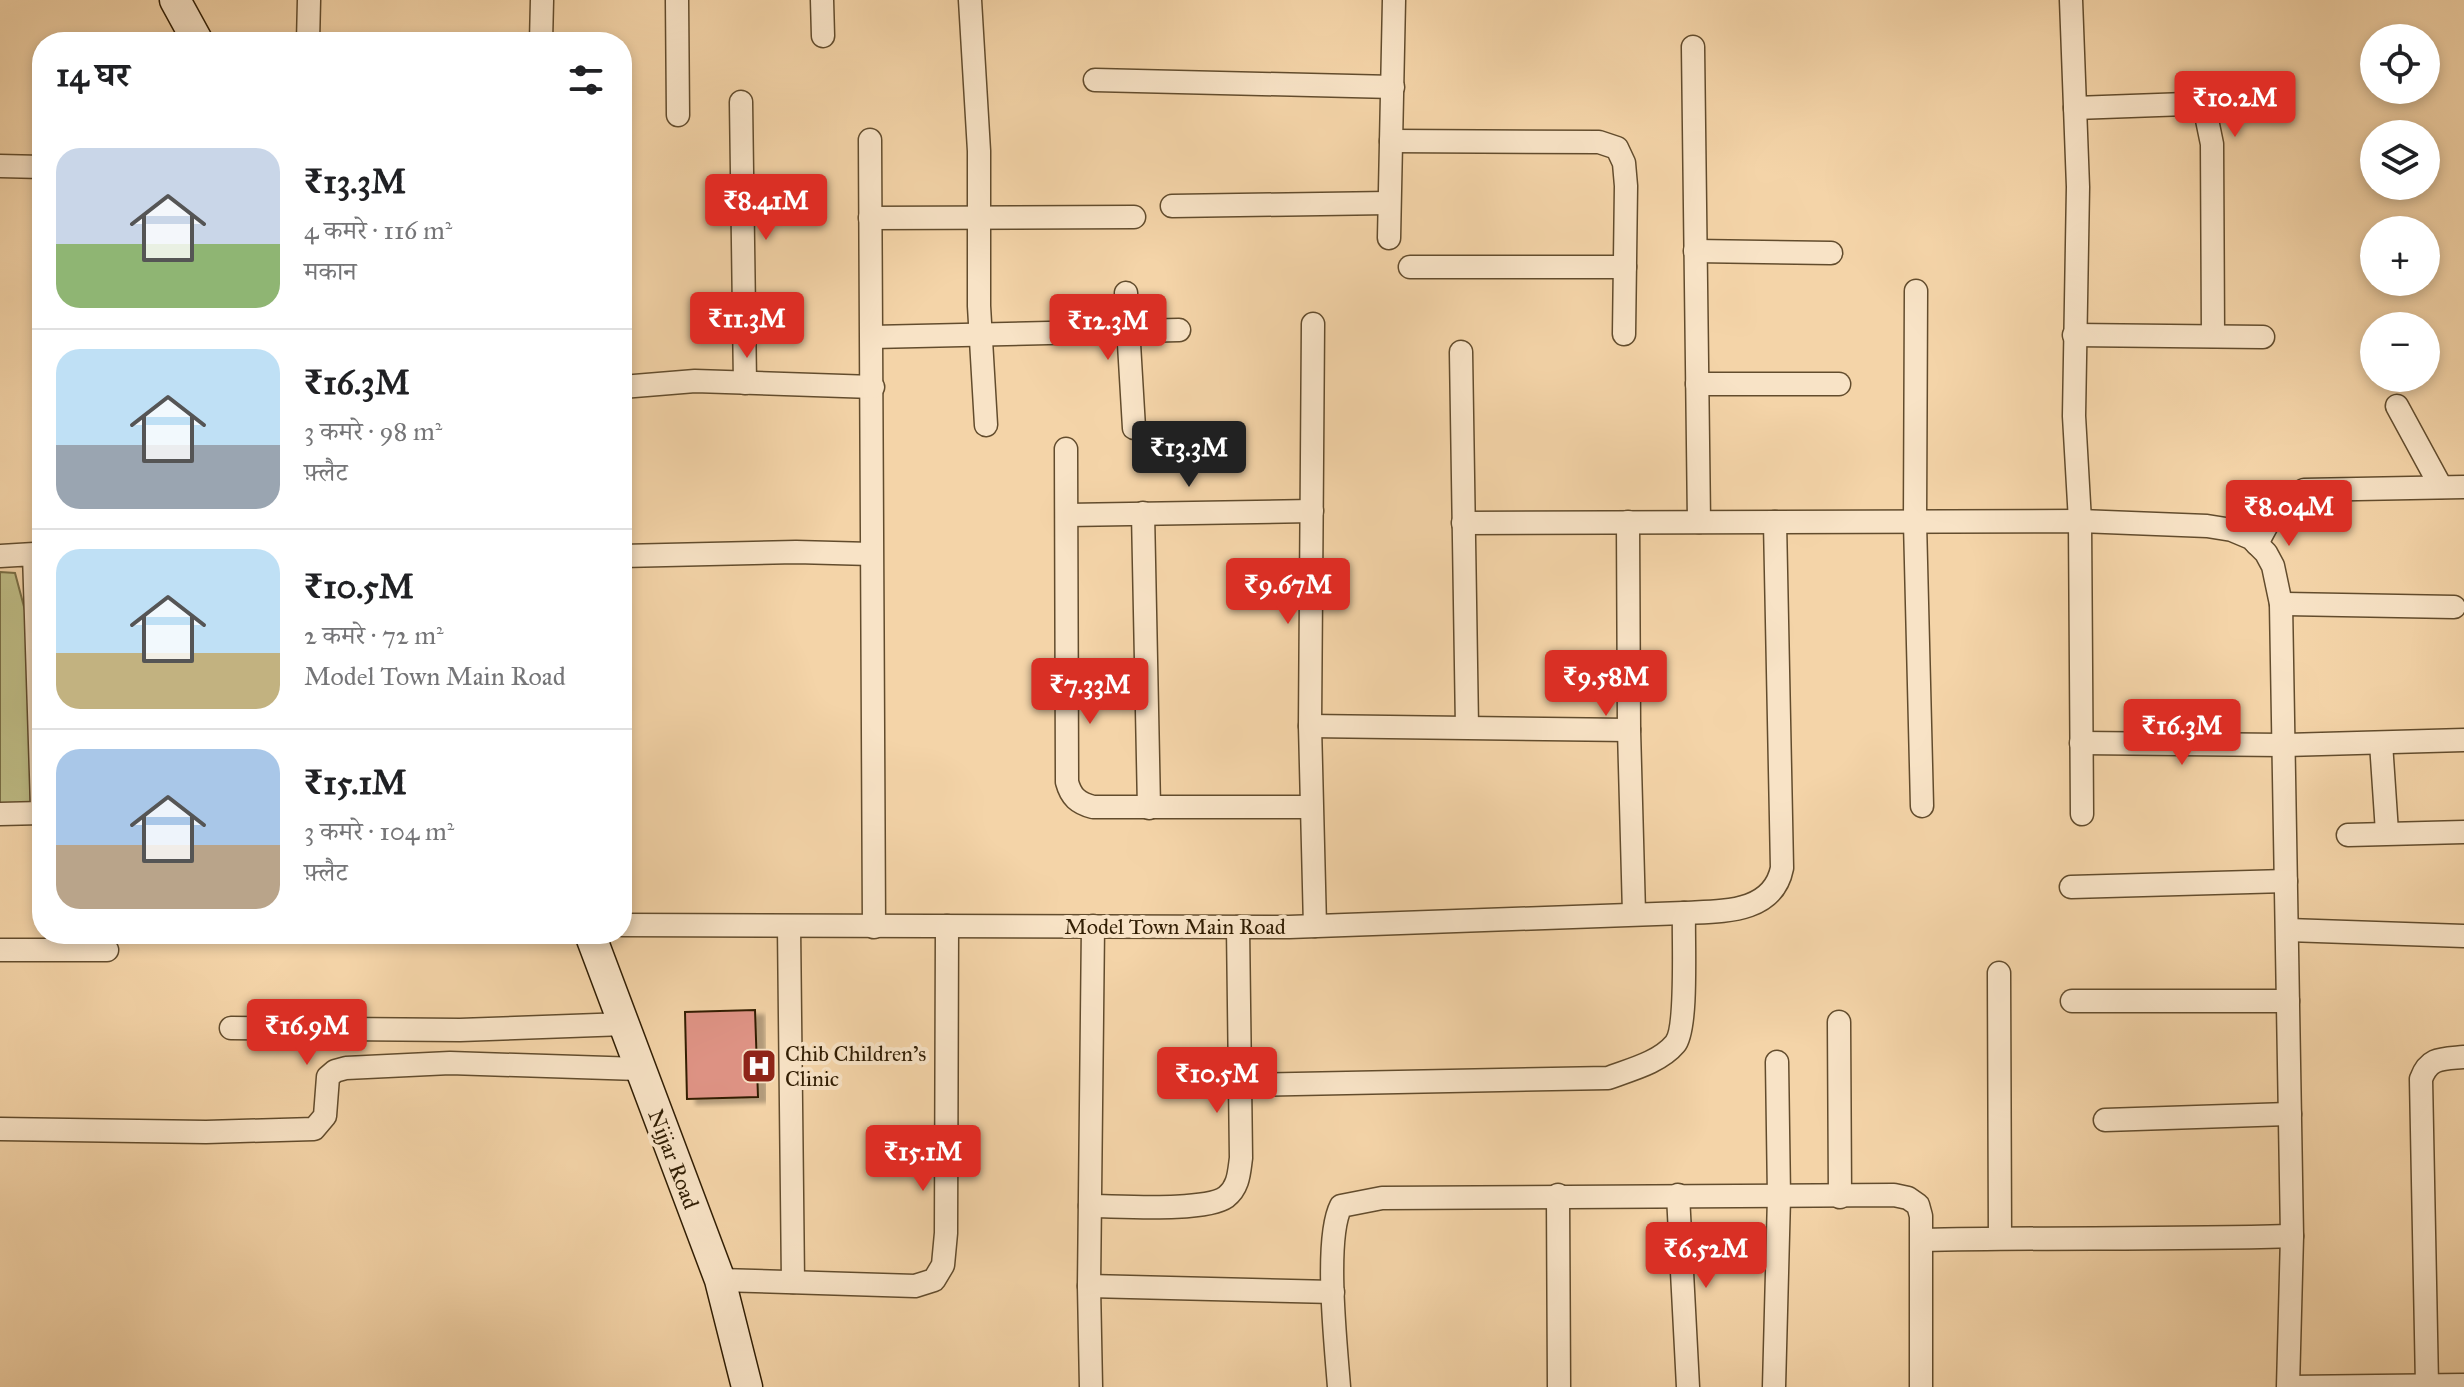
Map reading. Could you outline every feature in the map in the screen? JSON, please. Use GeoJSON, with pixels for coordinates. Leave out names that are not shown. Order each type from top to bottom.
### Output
{"type":"FeatureCollection","features":[{"type":"Feature","properties":{"kind":"street"},"geometry":{"type":"LineString","coordinates":[[175,0],[193,32]]}},
{"type":"Feature","properties":{"kind":"street"},"geometry":{"type":"LineString","coordinates":[[308,32],[309,0]]}},
{"type":"Feature","properties":{"kind":"street"},"geometry":{"type":"LineString","coordinates":[[541,32],[542,0]]}},
{"type":"Feature","properties":{"kind":"street"},"geometry":{"type":"LineString","coordinates":[[677,0],[678,115]]}},
{"type":"Feature","properties":{"kind":"street"},"geometry":{"type":"LineString","coordinates":[[822,0],[823,36]]}},
{"type":"Feature","properties":{"kind":"street"},"geometry":{"type":"LineString","coordinates":[[970,0],[979,151],[981,333],[986,425]]}},
{"type":"Feature","properties":{"kind":"street"},"geometry":{"type":"LineString","coordinates":[[1389,238],[1394,0]]}},
{"type":"Feature","properties":{"kind":"street"},"geometry":{"type":"LineString","coordinates":[[2071,0],[2078,187],[2074,416],[2080,521],[2082,814]]}},
{"type":"Feature","properties":{"kind":"street"},"geometry":{"type":"LineString","coordinates":[[1693,47],[1699,522]]}},
{"type":"Feature","properties":{"kind":"street"},"geometry":{"type":"LineString","coordinates":[[1095,80],[1393,87]]}},
{"type":"Feature","properties":{"kind":"street"},"geometry":{"type":"LineString","coordinates":[[741,102],[745,383]]}},
{"type":"Feature","properties":{"kind":"street"},"geometry":{"type":"LineString","coordinates":[[2075,108],[2186,104],[2205,110],[2212,144],[2213,336]]}},
{"type":"Feature","properties":{"kind":"street"},"geometry":{"type":"LineString","coordinates":[[870,140],[874,927]]}},
{"type":"Feature","properties":{"kind":"street"},"geometry":{"type":"LineString","coordinates":[[1391,141],[1599,142],[1617,148],[1624,163],[1626,186],[1624,334]]}},
{"type":"Feature","properties":{"kind":"street"},"geometry":{"type":"LineString","coordinates":[[0,166],[32,167]]}},
{"type":"Feature","properties":{"kind":"street"},"geometry":{"type":"LineString","coordinates":[[1172,206],[1389,203]]}},
{"type":"Feature","properties":{"kind":"street"},"geometry":{"type":"LineString","coordinates":[[870,218],[1134,217]]}},
{"type":"Feature","properties":{"kind":"street"},"geometry":{"type":"LineString","coordinates":[[1695,251],[1831,253]]}},
{"type":"Feature","properties":{"kind":"street"},"geometry":{"type":"LineString","coordinates":[[1410,267],[1625,267]]}},
{"type":"Feature","properties":{"kind":"street"},"geometry":{"type":"LineString","coordinates":[[1916,291],[1915,522],[1922,806]]}},
{"type":"Feature","properties":{"kind":"street"},"geometry":{"type":"LineString","coordinates":[[1126,293],[1134,428]]}},
{"type":"Feature","properties":{"kind":"street"},"geometry":{"type":"LineString","coordinates":[[1313,324],[1310,726],[1315,926]]}},
{"type":"Feature","properties":{"kind":"street"},"geometry":{"type":"LineString","coordinates":[[872,337],[1179,330]]}},
{"type":"Feature","properties":{"kind":"street"},"geometry":{"type":"LineString","coordinates":[[2074,335],[2263,337]]}},
{"type":"Feature","properties":{"kind":"street"},"geometry":{"type":"LineString","coordinates":[[1461,352],[1467,727]]}},
{"type":"Feature","properties":{"kind":"street"},"geometry":{"type":"LineString","coordinates":[[632,386],[695,381],[873,387]]}},
{"type":"Feature","properties":{"kind":"street"},"geometry":{"type":"LineString","coordinates":[[1697,384],[1839,384]]}},
{"type":"Feature","properties":{"kind":"street"},"geometry":{"type":"LineString","coordinates":[[2397,406],[2441,487]]}},
{"type":"Feature","properties":{"kind":"street"},"geometry":{"type":"LineString","coordinates":[[1066,449],[1069,792],[1082,804],[1093,807],[1311,807]]}},
{"type":"Feature","properties":{"kind":"street"},"geometry":{"type":"LineString","coordinates":[[2257,544],[2270,517],[2286,499],[2304,490],[2464,487]]}},
{"type":"Feature","properties":{"kind":"street"},"geometry":{"type":"LineString","coordinates":[[1067,515],[1312,511]]}},
{"type":"Feature","properties":{"kind":"street"},"geometry":{"type":"LineString","coordinates":[[1143,513],[1149,808]]}},
{"type":"Feature","properties":{"kind":"street"},"geometry":{"type":"LineString","coordinates":[[1463,523],[2080,521],[2207,526],[2232,530],[2251,538],[2273,566],[2281,604],[2292,1236],[2289,1387],[2464,1385]]}},
{"type":"Feature","properties":{"kind":"street"},"geometry":{"type":"LineString","coordinates":[[1628,522],[1634,913]]}},
{"type":"Feature","properties":{"kind":"street","name":"Model Town Main Road"},"geometry":{"type":"LineString","coordinates":[[632,925],[1315,926],[1684,913],[1728,910],[1757,903],[1769,896],[1782,868],[1775,522]]}},
{"type":"Feature","properties":{"kind":"street"},"geometry":{"type":"LineString","coordinates":[[632,556],[796,552],[871,554]]}},
{"type":"Feature","properties":{"kind":"street"},"geometry":{"type":"LineString","coordinates":[[0,556],[32,554]]}},
{"type":"Feature","properties":{"kind":"street"},"geometry":{"type":"LineString","coordinates":[[2281,604],[2454,607]]}},
{"type":"Feature","properties":{"kind":"street"},"geometry":{"type":"LineString","coordinates":[[1310,726],[1629,730]]}},
{"type":"Feature","properties":{"kind":"street"},"geometry":{"type":"LineString","coordinates":[[2081,743],[2283,745],[2464,740]]}},
{"type":"Feature","properties":{"kind":"street"},"geometry":{"type":"LineString","coordinates":[[2381,743],[2387,832]]}},
{"type":"Feature","properties":{"kind":"street"},"geometry":{"type":"LineString","coordinates":[[0,814],[32,813]]}},
{"type":"Feature","properties":{"kind":"street"},"geometry":{"type":"LineString","coordinates":[[2348,835],[2464,832]]}},
{"type":"Feature","properties":{"kind":"street"},"geometry":{"type":"LineString","coordinates":[[2071,887],[2286,881]]}},
{"type":"Feature","properties":{"kind":"street"},"geometry":{"type":"LineString","coordinates":[[1240,1085],[1608,1078],[1651,1062],[1676,1043],[1682,1022],[1684,913]]}},
{"type":"Feature","properties":{"kind":"street"},"geometry":{"type":"LineString","coordinates":[[720,1280],[915,1286],[934,1280],[943,1265],[947,1190],[947,926]]}},
{"type":"Feature","properties":{"kind":"street"},"geometry":{"type":"LineString","coordinates":[[1091,1387],[1089,1286],[1093,926]]}},
{"type":"Feature","properties":{"kind":"street"},"geometry":{"type":"LineString","coordinates":[[789,927],[793,1282]]}},
{"type":"Feature","properties":{"kind":"street"},"geometry":{"type":"LineString","coordinates":[[1090,1206],[1197,1206],[1227,1197],[1238,1181],[1238,927]]}},
{"type":"Feature","properties":{"kind":"street"},"geometry":{"type":"LineString","coordinates":[[2288,930],[2464,936]]}},
{"type":"Feature","properties":{"kind":"street"},"geometry":{"type":"LineString","coordinates":[[0,950],[34,944]]}},
{"type":"Feature","properties":{"kind":"street"},"geometry":{"type":"LineString","coordinates":[[60,944],[107,950]]}},
{"type":"Feature","properties":{"kind":"street","name":"Nijjar Road"},"geometry":{"type":"LineString","coordinates":[[594,944],[720,1280],[747,1387]]}},
{"type":"Feature","properties":{"kind":"street"},"geometry":{"type":"LineString","coordinates":[[1999,973],[2000,1238]]}},
{"type":"Feature","properties":{"kind":"street"},"geometry":{"type":"LineString","coordinates":[[2072,1001],[2288,1001]]}},
{"type":"Feature","properties":{"kind":"street"},"geometry":{"type":"LineString","coordinates":[[1839,1022],[1840,1197]]}},
{"type":"Feature","properties":{"kind":"street"},"geometry":{"type":"LineString","coordinates":[[231,1028],[460,1030],[625,1024]]}},
{"type":"Feature","properties":{"kind":"street"},"geometry":{"type":"LineString","coordinates":[[2427,1385],[2421,1079],[2426,1066],[2435,1061],[2464,1057]]}},
{"type":"Feature","properties":{"kind":"street"},"geometry":{"type":"LineString","coordinates":[[1774,1387],[1779,1197],[1777,1062]]}},
{"type":"Feature","properties":{"kind":"street"},"geometry":{"type":"LineString","coordinates":[[0,1129],[206,1132],[314,1129],[325,1116],[328,1077],[346,1068],[450,1063],[639,1069]]}},
{"type":"Feature","properties":{"kind":"street"},"geometry":{"type":"LineString","coordinates":[[2105,1120],[2290,1114]]}},
{"type":"Feature","properties":{"kind":"street"},"geometry":{"type":"LineString","coordinates":[[1558,1195],[1559,1387]]}},
{"type":"Feature","properties":{"kind":"street"},"geometry":{"type":"LineString","coordinates":[[1339,1387],[1333,1292],[1335,1219],[1341,1206],[1382,1198],[1558,1195],[1894,1195],[1908,1198],[1918,1205],[1923,1240],[1921,1387]]}},
{"type":"Feature","properties":{"kind":"street"},"geometry":{"type":"LineString","coordinates":[[1678,1195],[1688,1387]]}},
{"type":"Feature","properties":{"kind":"street"},"geometry":{"type":"LineString","coordinates":[[1923,1240],[2292,1236]]}},
{"type":"Feature","properties":{"kind":"street"},"geometry":{"type":"LineString","coordinates":[[1089,1286],[1333,1292]]}},
{"type":"Feature","properties":{"kind":"shaded area"},"geometry":{"type":"Polygon","coordinates":[[[0,572],[15,573],[27,618],[31,816],[0,816],[0,572]]]}},
{"type":"Feature","properties":{"kind":"building"},"geometry":{"type":"Polygon","coordinates":[[[755,1010],[758,1097],[687,1099],[685,1012],[755,1010]]]}},
{"type":"Feature","properties":{"kind":"place","name":"Chib Children's Clinic"},"geometry":{"type":"Point","coordinates":[759,1066]}}]}
